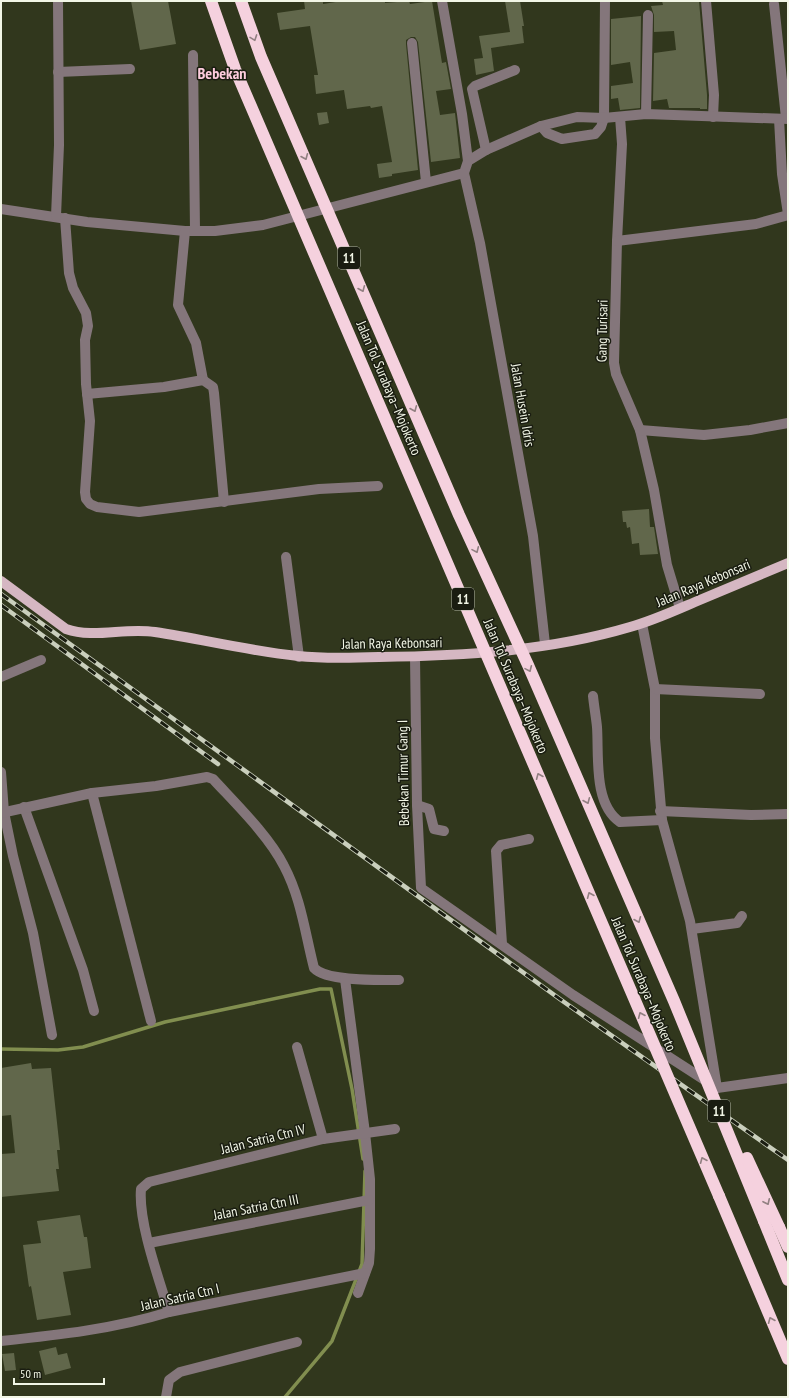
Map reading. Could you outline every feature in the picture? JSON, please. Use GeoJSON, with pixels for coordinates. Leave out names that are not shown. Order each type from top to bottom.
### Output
{"type":"FeatureCollection","features":[{"type":"Feature","properties":{"kind":"highway","name":"Jalan Tol Surabaya–Mojokerto"},"geometry":{"type":"LineString","coordinates":[[211,1],[238,76],[788,1359]]}},
{"type":"Feature","properties":{"kind":"highway","name":"Jalan Tol Surabaya–Mojokerto"},"geometry":{"type":"LineString","coordinates":[[241,1],[264,64],[450,493],[528,665],[674,1001]]}},
{"type":"Feature","properties":{"kind":"highway","name":"11"},"geometry":{"type":"LineString","coordinates":[[674,1001],[788,1280]]}},
{"type":"Feature","properties":{"kind":"highway"},"geometry":{"type":"LineString","coordinates":[[674,1001],[788,1247]]}},
{"type":"Feature","properties":{"kind":"main road","name":"Jalan Raya Kebonsari"},"geometry":{"type":"LineString","coordinates":[[1,581],[66,629],[78,633],[112,630],[152,631],[242,649],[299,656],[459,656],[588,637],[642,624],[788,563]]}},
{"type":"Feature","properties":{"kind":"street"},"geometry":{"type":"LineString","coordinates":[[58,1],[61,217],[72,288],[86,313],[88,326],[86,340],[87,394],[90,422],[85,492],[86,499],[90,504],[97,507],[139,512],[224,502],[320,488],[378,486]]}},
{"type":"Feature","properties":{"kind":"street"},"geometry":{"type":"LineString","coordinates":[[1,209],[190,231],[215,231],[263,225],[464,173],[468,161],[462,114],[442,1]]}},
{"type":"Feature","properties":{"kind":"street"},"geometry":{"type":"LineString","coordinates":[[541,126],[547,133],[562,138],[595,134],[601,127],[604,118],[605,1]]}},
{"type":"Feature","properties":{"kind":"street"},"geometry":{"type":"LineString","coordinates":[[706,1],[714,95],[713,117]]}},
{"type":"Feature","properties":{"kind":"street"},"geometry":{"type":"LineString","coordinates":[[617,241],[756,224],[788,215],[782,174],[784,119],[774,4]]}},
{"type":"Feature","properties":{"kind":"street"},"geometry":{"type":"LineString","coordinates":[[646,114],[648,15]]}},
{"type":"Feature","properties":{"kind":"street"},"geometry":{"type":"LineString","coordinates":[[412,44],[426,182]]}},
{"type":"Feature","properties":{"kind":"street"},"geometry":{"type":"LineString","coordinates":[[194,55],[190,231],[178,305],[196,343],[204,380],[213,387],[224,502]]}},
{"type":"Feature","properties":{"kind":"street"},"geometry":{"type":"LineString","coordinates":[[58,72],[130,69]]}},
{"type":"Feature","properties":{"kind":"street"},"geometry":{"type":"LineString","coordinates":[[486,150],[472,89],[475,86],[515,70]]}},
{"type":"Feature","properties":{"kind":"street"},"geometry":{"type":"LineString","coordinates":[[468,161],[486,150],[541,126],[577,117],[604,118],[646,114],[784,119]]}},
{"type":"Feature","properties":{"kind":"street","name":"Gang Turisari"},"geometry":{"type":"LineString","coordinates":[[620,117],[622,144],[617,241],[614,363],[616,374],[640,430],[654,490],[667,564],[680,608]]}},
{"type":"Feature","properties":{"kind":"street","name":"Jalan Husein Idris"},"geometry":{"type":"LineString","coordinates":[[464,173],[480,243],[534,536],[545,644]]}},
{"type":"Feature","properties":{"kind":"street"},"geometry":{"type":"LineString","coordinates":[[87,394],[164,387],[204,380]]}},
{"type":"Feature","properties":{"kind":"street"},"geometry":{"type":"LineString","coordinates":[[640,430],[704,435],[750,430],[788,423]]}},
{"type":"Feature","properties":{"kind":"street"},"geometry":{"type":"LineString","coordinates":[[286,557],[299,656]]}},
{"type":"Feature","properties":{"kind":"street"},"geometry":{"type":"LineString","coordinates":[[642,624],[655,689],[655,738],[661,815],[682,886],[692,929],[717,1088]]}},
{"type":"Feature","properties":{"kind":"street","name":"Bebekan Timur Gang I"},"geometry":{"type":"LineString","coordinates":[[415,657],[417,805],[422,888],[502,944]]}},
{"type":"Feature","properties":{"kind":"street"},"geometry":{"type":"LineString","coordinates":[[1,678],[41,660]]}},
{"type":"Feature","properties":{"kind":"street"},"geometry":{"type":"LineString","coordinates":[[655,689],[760,694]]}},
{"type":"Feature","properties":{"kind":"street"},"geometry":{"type":"LineString","coordinates":[[593,696],[597,726],[602,794],[611,814],[620,822],[661,815],[788,814]]}},
{"type":"Feature","properties":{"kind":"street"},"geometry":{"type":"LineString","coordinates":[[1,772],[2,812],[33,933],[52,1034]]}},
{"type":"Feature","properties":{"kind":"street"},"geometry":{"type":"LineString","coordinates":[[2,812],[92,793],[156,786],[200,777],[213,779],[261,834],[284,865],[300,905],[314,968],[319,974],[345,979],[399,980]]}},
{"type":"Feature","properties":{"kind":"street"},"geometry":{"type":"LineString","coordinates":[[92,793],[151,1021]]}},
{"type":"Feature","properties":{"kind":"street"},"geometry":{"type":"LineString","coordinates":[[417,805],[429,809],[434,829],[444,831]]}},
{"type":"Feature","properties":{"kind":"street"},"geometry":{"type":"LineString","coordinates":[[24,807],[84,970],[94,1012]]}},
{"type":"Feature","properties":{"kind":"street"},"geometry":{"type":"LineString","coordinates":[[529,839],[501,845],[496,851],[502,944],[574,995],[717,1088],[788,1078]]}},
{"type":"Feature","properties":{"kind":"street"},"geometry":{"type":"LineString","coordinates":[[692,929],[736,923],[742,916]]}},
{"type":"Feature","properties":{"kind":"street"},"geometry":{"type":"LineString","coordinates":[[345,979],[361,1134],[370,1180],[366,1200],[370,1249],[360,1273],[358,1293]]}},
{"type":"Feature","properties":{"kind":"street"},"geometry":{"type":"LineString","coordinates":[[297,1047],[323,1139]]}},
{"type":"Feature","properties":{"kind":"street","name":"Jalan Satria Ctn IV"},"geometry":{"type":"LineString","coordinates":[[149,1243],[140,1198],[141,1188],[149,1182],[323,1139],[395,1129]]}},
{"type":"Feature","properties":{"kind":"street","name":"Jalan Satria Ctn III"},"geometry":{"type":"LineString","coordinates":[[149,1243],[366,1200]]}},
{"type":"Feature","properties":{"kind":"street"},"geometry":{"type":"LineString","coordinates":[[149,1243],[169,1312]]}},
{"type":"Feature","properties":{"kind":"street","name":"Jalan Satria Ctn I"},"geometry":{"type":"LineString","coordinates":[[1,1341],[104,1328],[138,1322],[169,1312],[360,1273]]}},
{"type":"Feature","properties":{"kind":"street"},"geometry":{"type":"LineString","coordinates":[[166,1397],[169,1380],[180,1372],[297,1342]]}},
{"type":"Feature","properties":{"kind":"building"},"geometry":{"type":"Polygon","coordinates":[[[131,1],[168,1],[176,44],[140,50],[131,1]]]}},
{"type":"Feature","properties":{"kind":"building"},"geometry":{"type":"Polygon","coordinates":[[[304,1],[323,1],[323,4],[342,1],[385,1],[385,3],[409,1],[410,4],[432,1],[442,63],[446,62],[451,89],[436,91],[440,115],[455,113],[460,158],[431,162],[418,42],[415,37],[411,37],[406,40],[406,44],[418,170],[392,174],[392,176],[379,178],[377,164],[392,162],[382,106],[347,109],[344,90],[316,94],[314,75],[318,75],[310,26],[280,30],[277,13],[305,9],[304,1]]]}},
{"type":"Feature","properties":{"kind":"building"},"geometry":{"type":"Polygon","coordinates":[[[505,1],[520,1],[524,26],[522,26],[524,43],[491,48],[494,71],[476,75],[474,59],[483,58],[479,36],[510,32],[505,1]]]}},
{"type":"Feature","properties":{"kind":"building"},"geometry":{"type":"Polygon","coordinates":[[[662,1],[699,1],[707,109],[669,108],[667,99],[653,101],[654,53],[676,50],[674,31],[654,32],[654,15],[651,6],[663,5],[662,1]]]}},
{"type":"Feature","properties":{"kind":"building"},"geometry":{"type":"Polygon","coordinates":[[[641,16],[640,108],[620,110],[618,98],[611,99],[611,86],[633,83],[630,62],[611,65],[611,19],[641,16]]]}},
{"type":"Feature","properties":{"kind":"building"},"geometry":{"type":"Polygon","coordinates":[[[327,112],[329,123],[319,125],[317,113],[327,112]]]}},
{"type":"Feature","properties":{"kind":"building"},"geometry":{"type":"Polygon","coordinates":[[[649,509],[650,527],[654,527],[658,554],[640,555],[639,543],[632,544],[630,527],[627,528],[626,522],[623,522],[622,511],[649,509]]]}},
{"type":"Feature","properties":{"kind":"building"},"geometry":{"type":"Polygon","coordinates":[[[31,1063],[32,1069],[51,1068],[60,1150],[57,1150],[59,1169],[56,1169],[59,1191],[1,1197],[1,1154],[15,1153],[11,1115],[1,1116],[1,1068],[31,1063]]]}},
{"type":"Feature","properties":{"kind":"building"},"geometry":{"type":"Polygon","coordinates":[[[80,1215],[84,1237],[87,1237],[91,1268],[63,1272],[71,1315],[37,1320],[31,1286],[29,1287],[23,1245],[41,1243],[37,1221],[80,1215]]]}},
{"type":"Feature","properties":{"kind":"building"},"geometry":{"type":"Polygon","coordinates":[[[56,1347],[58,1355],[67,1353],[71,1368],[45,1375],[39,1351],[56,1347]]]}},
{"type":"Feature","properties":{"kind":"building"},"geometry":{"type":"Polygon","coordinates":[[[14,1353],[16,1370],[5,1371],[2,1354],[14,1353]]]}},
{"type":"Feature","properties":{"kind":"waterway"},"geometry":{"type":"LineString","coordinates":[[1,1049],[58,1050],[83,1047],[165,1022],[320,989],[331,989],[352,1089],[363,1159]]}},
{"type":"Feature","properties":{"kind":"waterway"},"geometry":{"type":"LineString","coordinates":[[285,1397],[332,1341],[362,1264],[365,1171]]}},
{"type":"Feature","properties":{"kind":"railway"},"geometry":{"type":"LineString","coordinates":[[1,594],[564,1002],[788,1160]]}},
{"type":"Feature","properties":{"kind":"railway"},"geometry":{"type":"LineString","coordinates":[[1,605],[218,764]]}},
{"type":"Feature","properties":{"kind":"district","name":"Bebekan"},"geometry":{"type":"Point","coordinates":[222,73]}}]}
